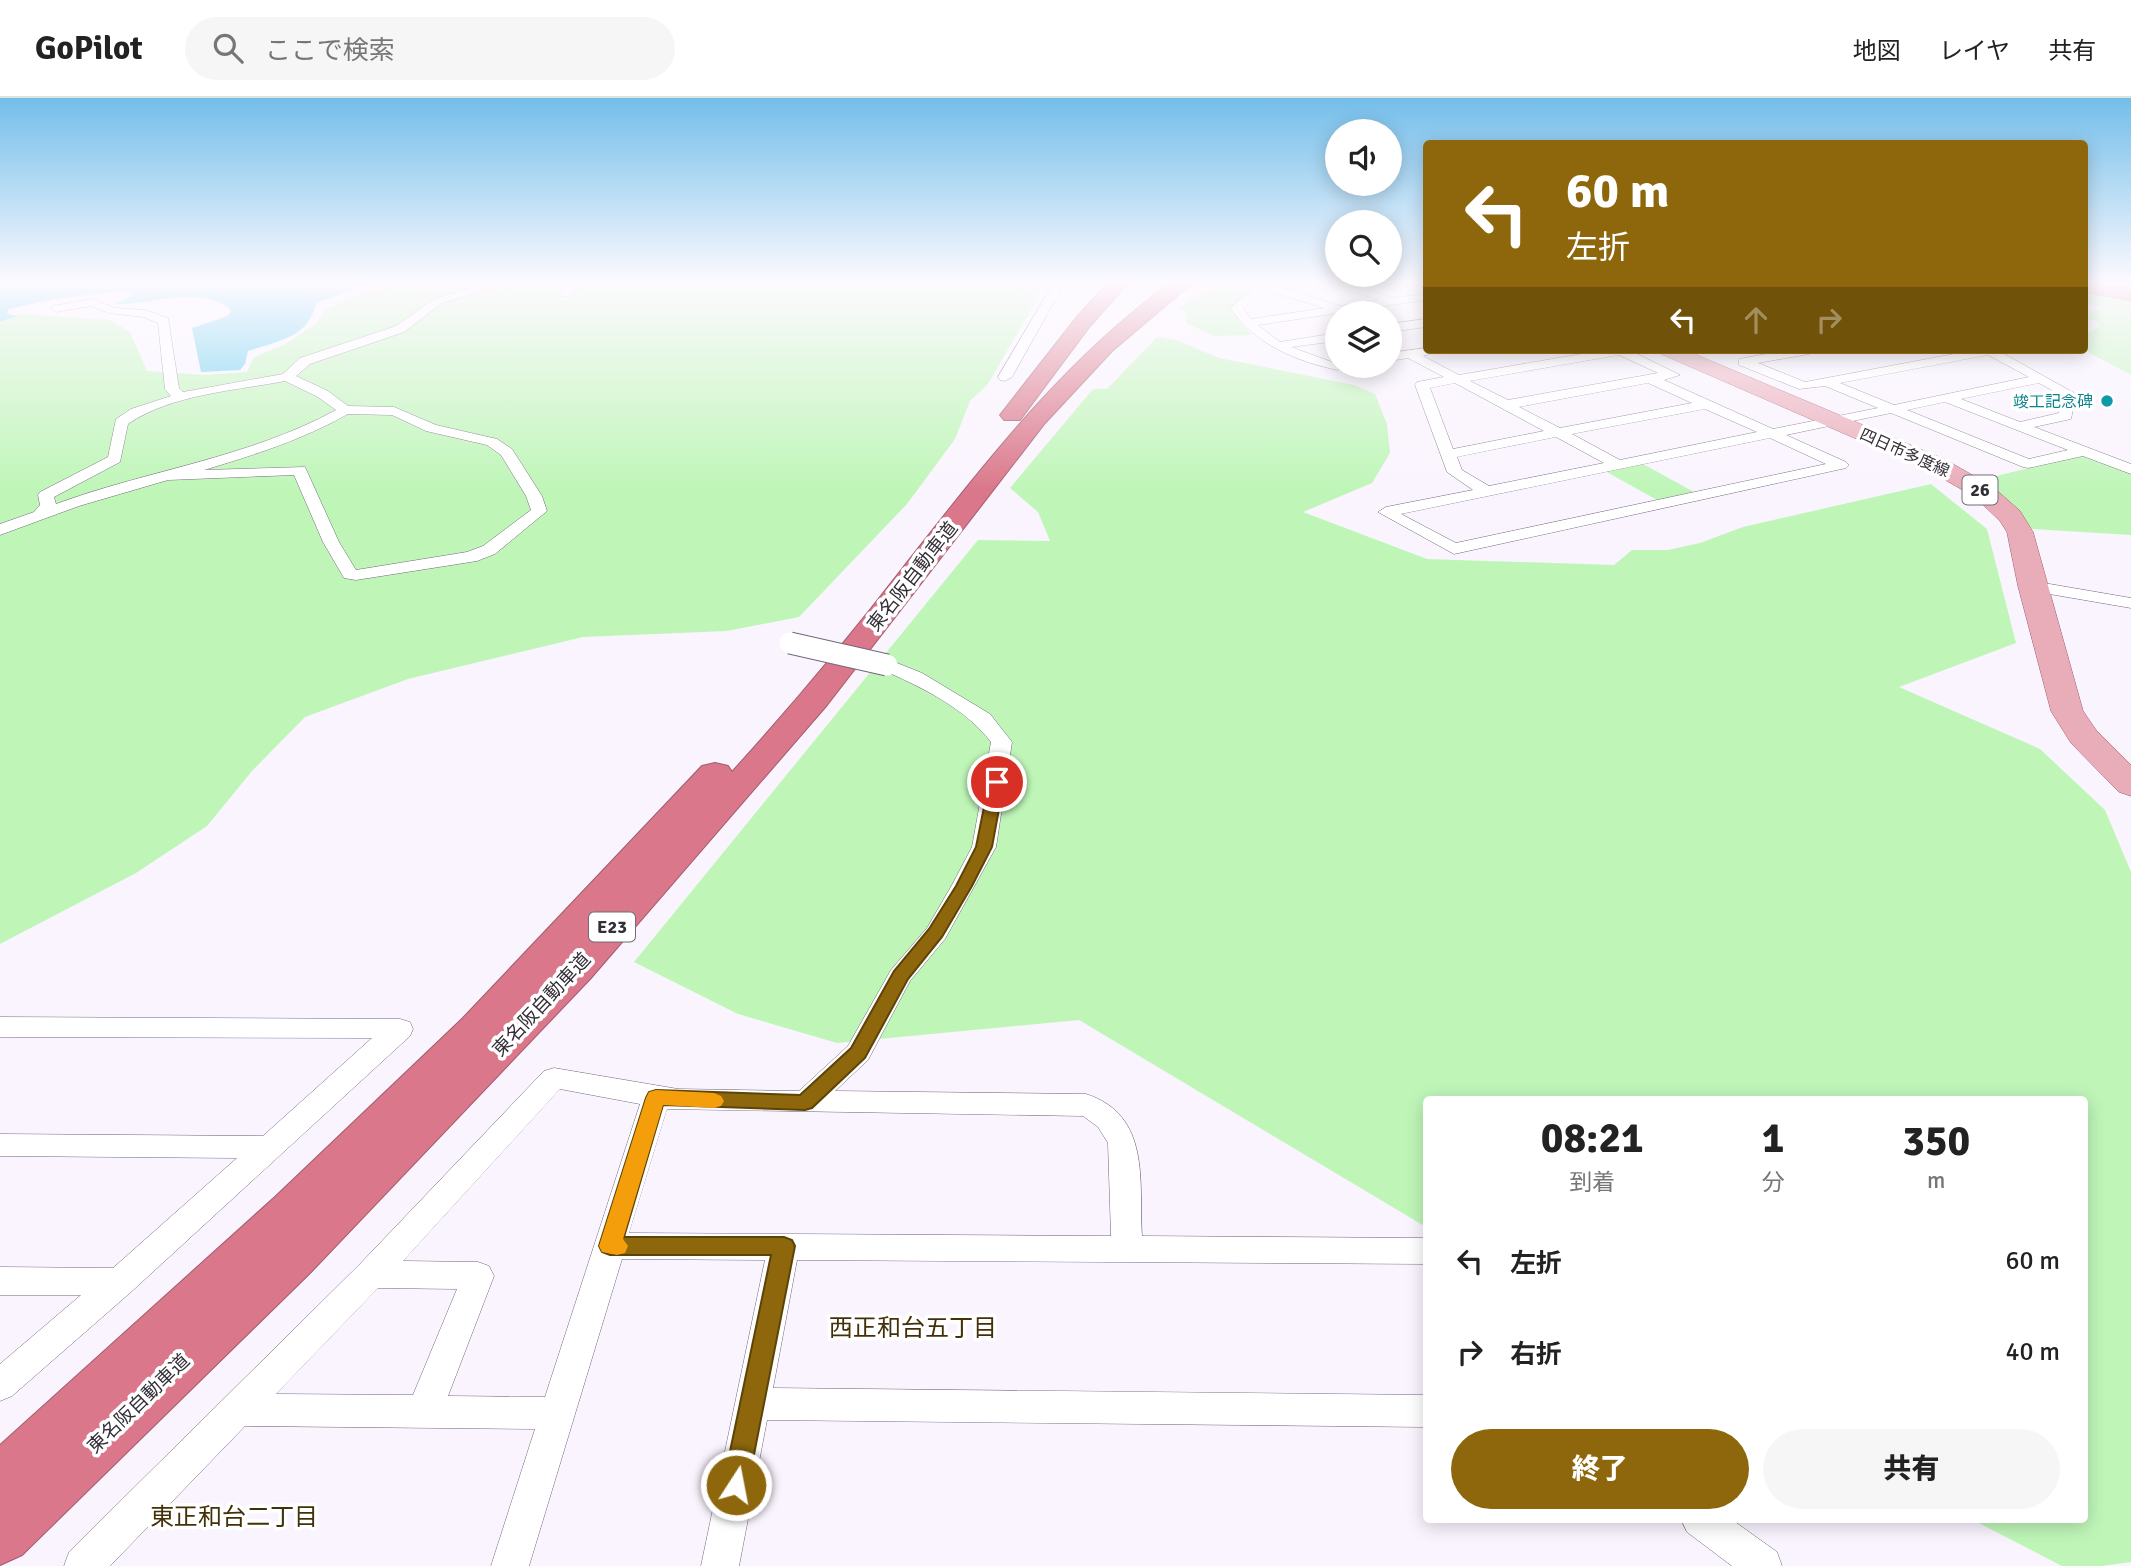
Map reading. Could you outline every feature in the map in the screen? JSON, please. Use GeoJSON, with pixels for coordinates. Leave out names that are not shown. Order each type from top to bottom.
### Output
{"type":"FeatureCollection","features":[{"type":"Feature","properties":{"kind":"highway"},"geometry":{"type":"LineString","coordinates":[[996,436],[1060,353]]}},
{"type":"Feature","properties":{"kind":"highway","name":"東名阪自動車道"},"geometry":{"type":"LineString","coordinates":[[0,1486],[293,1212],[478,1030],[727,761],[809,666],[996,436],[1079,353]]}},
{"type":"Feature","properties":{"kind":"highway","name":"東名阪自動車道"},"geometry":{"type":"LineString","coordinates":[[0,1533],[329,1221],[508,1040],[763,760],[840,668],[1043,412],[1099,353]]}},
{"type":"Feature","properties":{"kind":"main road","name":"四日市多度線"},"geometry":{"type":"LineString","coordinates":[[1677,354],[1937,465],[1992,498],[2011,517],[2020,532],[2032,586],[2067,711],[2083,736],[2131,785]]}},
{"type":"Feature","properties":{"kind":"street"},"geometry":{"type":"LineString","coordinates":[[168,353],[172,389],[180,397]]}},
{"type":"Feature","properties":{"kind":"street"},"geometry":{"type":"LineString","coordinates":[[38,517],[48,506],[46,495],[115,459],[121,422],[136,412],[180,397],[287,377],[305,361],[336,353]]}},
{"type":"Feature","properties":{"kind":"street"},"geometry":{"type":"LineString","coordinates":[[1005,377],[1019,353]]}},
{"type":"Feature","properties":{"kind":"street"},"geometry":{"type":"LineString","coordinates":[[1294,353],[1325,362]]}},
{"type":"Feature","properties":{"kind":"street"},"geometry":{"type":"LineString","coordinates":[[1402,355],[1420,353]]}},
{"type":"Feature","properties":{"kind":"street"},"geometry":{"type":"LineString","coordinates":[[1410,354],[1617,464]]}},
{"type":"Feature","properties":{"kind":"street"},"geometry":{"type":"LineString","coordinates":[[1488,492],[1455,472],[1422,385],[1583,354]]}},
{"type":"Feature","properties":{"kind":"street"},"geometry":{"type":"LineString","coordinates":[[1505,405],[1674,375],[1628,354]]}},
{"type":"Feature","properties":{"kind":"street"},"geometry":{"type":"LineString","coordinates":[[1756,354],[1766,358]]}},
{"type":"Feature","properties":{"kind":"street"},"geometry":{"type":"LineString","coordinates":[[1788,354],[1744,362],[1804,386],[1969,354]]}},
{"type":"Feature","properties":{"kind":"street"},"geometry":{"type":"LineString","coordinates":[[1996,354],[2069,394],[2066,416],[2019,426]]}},
{"type":"Feature","properties":{"kind":"street"},"geometry":{"type":"LineString","coordinates":[[287,377],[323,394],[345,410]]}},
{"type":"Feature","properties":{"kind":"street"},"geometry":{"type":"LineString","coordinates":[[1651,379],[1708,404],[1772,433],[1842,465],[1454,549],[1386,512],[1488,492],[1617,464],[1772,433],[1831,420],[2040,379]]}},
{"type":"Feature","properties":{"kind":"street"},"geometry":{"type":"LineString","coordinates":[[1826,382],[2028,464],[2083,451]]}},
{"type":"Feature","properties":{"kind":"street"},"geometry":{"type":"LineString","coordinates":[[1946,398],[2131,469]]}},
{"type":"Feature","properties":{"kind":"street"},"geometry":{"type":"LineString","coordinates":[[1448,454],[1708,404]]}},
{"type":"Feature","properties":{"kind":"street"},"geometry":{"type":"LineString","coordinates":[[0,530],[73,503],[263,448],[311,429],[345,410],[394,411],[431,428],[492,442],[507,452],[540,511],[489,550],[471,557],[356,575],[350,574],[331,542],[300,470],[169,476]]}},
{"type":"Feature","properties":{"kind":"street"},"geometry":{"type":"LineString","coordinates":[[2032,586],[2131,603]]}},
{"type":"Feature","properties":{"kind":"street"},"geometry":{"type":"LineString","coordinates":[[790,643],[887,665],[915,677],[983,718],[1002,742],[984,847],[936,933],[900,976],[858,1053],[805,1102]]}},
{"type":"Feature","properties":{"kind":"street"},"geometry":{"type":"LineString","coordinates":[[0,1027],[400,1029],[120,1282],[0,1385]]}},
{"type":"Feature","properties":{"kind":"street"},"geometry":{"type":"LineString","coordinates":[[83,1566],[371,1274],[554,1078],[656,1098],[1074,1105],[1099,1110],[1117,1129],[1123,1143],[1128,1248]]}},
{"type":"Feature","properties":{"kind":"street"},"geometry":{"type":"LineString","coordinates":[[510,1566],[656,1098]]}},
{"type":"Feature","properties":{"kind":"street"},"geometry":{"type":"LineString","coordinates":[[0,1145],[271,1147]]}},
{"type":"Feature","properties":{"kind":"street"},"geometry":{"type":"LineString","coordinates":[[610,1246],[1423,1251]]}},
{"type":"Feature","properties":{"kind":"street"},"geometry":{"type":"LineString","coordinates":[[720,1566],[784,1246]]}},
{"type":"Feature","properties":{"kind":"street"},"geometry":{"type":"LineString","coordinates":[[371,1274],[478,1276],[424,1412]]}},
{"type":"Feature","properties":{"kind":"street"},"geometry":{"type":"LineString","coordinates":[[0,1281],[120,1282]]}},
{"type":"Feature","properties":{"kind":"street"},"geometry":{"type":"LineString","coordinates":[[752,1404],[1423,1410]]}},
{"type":"Feature","properties":{"kind":"street"},"geometry":{"type":"LineString","coordinates":[[236,1410],[557,1413]]}},
{"type":"Feature","properties":{"kind":"street"},"geometry":{"type":"LineString","coordinates":[[1705,1523],[1763,1566]]}},
{"type":"Feature","properties":{"kind":"green space"},"geometry":{"type":"Polygon","coordinates":[[[0,353],[139,353],[147,371],[204,375],[247,372],[253,358],[266,353],[1006,353],[988,384],[970,401],[955,439],[907,504],[799,617],[727,631],[583,637],[408,679],[305,717],[252,771],[207,826],[136,873],[0,944],[0,353]]]}},
{"type":"Feature","properties":{"kind":"green space"},"geometry":{"type":"Polygon","coordinates":[[[1142,353],[1206,353],[1219,358],[1354,385],[1375,394],[1387,424],[1390,453],[1372,483],[1303,512],[1427,559],[1614,565],[1632,550],[1668,550],[1700,543],[1743,527],[1931,484],[1987,529],[2016,643],[1899,687],[2040,749],[2105,810],[2131,872],[2131,1562],[2102,1566],[2062,1566],[1979,1523],[2088,1523],[2088,1096],[1423,1096],[1423,1225],[1079,1020],[837,1043],[738,1014],[634,962],[978,540],[1050,541],[1038,512],[1010,488],[1093,389],[1107,389],[1142,353]]]}},
{"type":"Feature","properties":{"kind":"green space"},"geometry":{"type":"Polygon","coordinates":[[[2089,353],[2131,353],[2131,375],[2089,353]]]}},
{"type":"Feature","properties":{"kind":"green space"},"geometry":{"type":"Polygon","coordinates":[[[2082,455],[2131,474],[2131,535],[2032,529],[2020,514],[1980,480],[2082,455]]]}},
{"type":"Feature","properties":{"kind":"green space"},"geometry":{"type":"Polygon","coordinates":[[[1643,464],[1694,493],[1657,500],[1605,471],[1643,464]]]}},
{"type":"Feature","properties":{"kind":"water"},"geometry":{"type":"Polygon","coordinates":[[[197,353],[248,353],[245,364],[240,370],[201,372],[197,353]]]}},
{"type":"Feature","properties":{"kind":"slow traffic"},"geometry":{"type":"LineString","coordinates":[[617,1246],[610,1246],[656,1098],[714,1101]]}},
{"type":"Feature","properties":{"kind":"place","name":"竣工記念碑"},"geometry":{"type":"Point","coordinates":[2107,401]}},
{"type":"Feature","properties":{"kind":"district","name":"西正和台五丁目"},"geometry":{"type":"Point","coordinates":[913,1328]}},
{"type":"Feature","properties":{"kind":"district","name":"東正和台二丁目"},"geometry":{"type":"Point","coordinates":[234,1517]}},
{"type":"Feature","properties":{"kind":"route"},"geometry":{"type":"LineString","coordinates":[[736,1485],[784,1246],[610,1246],[656,1098],[805,1102],[839,1073],[858,1053],[876,1025],[900,976],[936,933],[964,886],[984,847],[997,782]]}}]}
